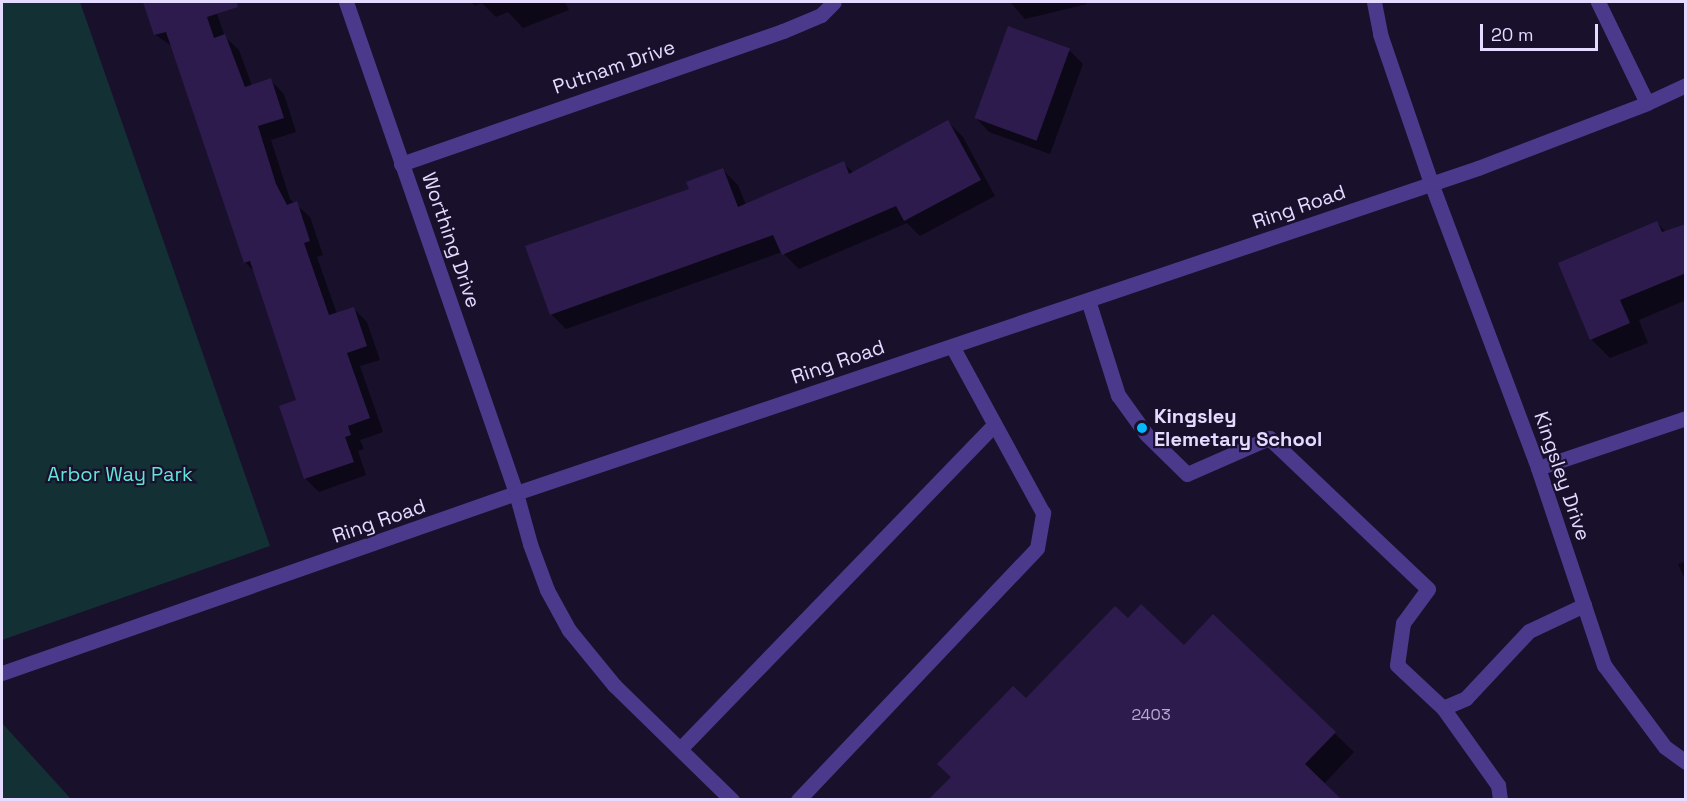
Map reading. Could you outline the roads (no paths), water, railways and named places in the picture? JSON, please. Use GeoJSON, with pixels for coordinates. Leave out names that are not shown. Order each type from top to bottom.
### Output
{"type":"FeatureCollection","features":[{"type":"Feature","properties":{"kind":"street","name":"Worthing Drive"},"geometry":{"type":"LineString","coordinates":[[346,2],[516,493],[537,562],[569,630],[614,685],[732,800]]}},
{"type":"Feature","properties":{"kind":"street","name":"Putnam Drive"},"geometry":{"type":"LineString","coordinates":[[401,164],[783,31],[821,15],[834,2]]}},
{"type":"Feature","properties":{"kind":"street","name":"Kingsley Drive"},"geometry":{"type":"LineString","coordinates":[[1374,2],[1380,34],[1431,183],[1538,468],[1604,665],[1665,747],[1686,762]]}},
{"type":"Feature","properties":{"kind":"street"},"geometry":{"type":"LineString","coordinates":[[1598,2],[1647,103]]}},
{"type":"Feature","properties":{"kind":"street","name":"Ring Road"},"geometry":{"type":"LineString","coordinates":[[2,673],[516,493],[1431,183],[1647,103],[1686,85]]}},
{"type":"Feature","properties":{"kind":"street"},"geometry":{"type":"LineString","coordinates":[[1088,300],[1118,395],[1146,435],[1187,474],[1269,438],[1428,589],[1403,623],[1397,665],[1443,708],[1498,785],[1500,800]]}},
{"type":"Feature","properties":{"kind":"street"},"geometry":{"type":"LineString","coordinates":[[798,800],[1037,548],[1043,513],[993,426],[979,390],[952,346]]}},
{"type":"Feature","properties":{"kind":"street"},"geometry":{"type":"LineString","coordinates":[[1538,468],[1686,418]]}},
{"type":"Feature","properties":{"kind":"street"},"geometry":{"type":"LineString","coordinates":[[680,749],[993,426]]}},
{"type":"Feature","properties":{"kind":"street"},"geometry":{"type":"LineString","coordinates":[[1443,708],[1466,698],[1529,631],[1584,605]]}},
{"type":"Feature","properties":{"kind":"place","name":"Kingsley Elemetary School"},"geometry":{"type":"Point","coordinates":[1142,428]}},
{"type":"Feature","properties":{"kind":"park label","name":"Arbor Way Park"},"geometry":{"type":"Point","coordinates":[120,474]}}]}
